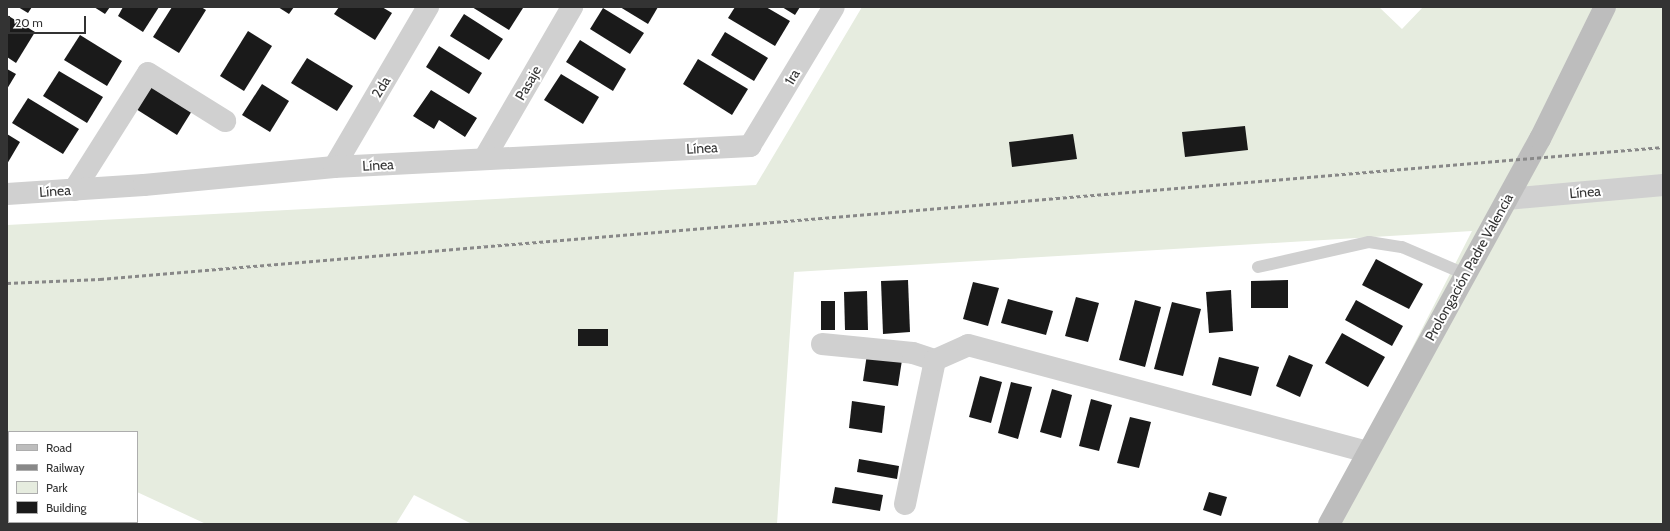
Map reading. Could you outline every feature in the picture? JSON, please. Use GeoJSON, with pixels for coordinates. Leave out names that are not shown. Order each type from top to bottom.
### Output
{"type":"FeatureCollection","features":[{"type":"Feature","properties":{"kind":"street","name":"Pasaje"},"geometry":{"type":"LineString","coordinates":[[484,159],[572,7]]}},
{"type":"Feature","properties":{"kind":"street","name":"1ra"},"geometry":{"type":"LineString","coordinates":[[750,146],[834,7]]}},
{"type":"Feature","properties":{"kind":"street","name":"Prolongación Padre Valencia"},"geometry":{"type":"LineString","coordinates":[[1329,524],[1366,452],[1507,199],[1605,7]]}},
{"type":"Feature","properties":{"kind":"street","name":"2da"},"geometry":{"type":"LineString","coordinates":[[334,168],[420,10]]}},
{"type":"Feature","properties":{"kind":"street"},"geometry":{"type":"LineString","coordinates":[[74,190],[148,74],[225,121]]}},
{"type":"Feature","properties":{"kind":"street","name":"Línea"},"geometry":{"type":"LineString","coordinates":[[7,194],[74,190],[334,168],[750,146]]}},
{"type":"Feature","properties":{"kind":"street","name":"Línea"},"geometry":{"type":"LineString","coordinates":[[1507,199],[1663,185]]}},
{"type":"Feature","properties":{"kind":"street"},"geometry":{"type":"LineString","coordinates":[[822,344],[913,353],[935,360],[968,345],[1366,452]]}},
{"type":"Feature","properties":{"kind":"street"},"geometry":{"type":"LineString","coordinates":[[905,504],[935,360]]}},
{"type":"Feature","properties":{"kind":"lane"},"geometry":{"type":"LineString","coordinates":[[1258,267],[1369,242],[1402,247],[1465,274]]}},
{"type":"Feature","properties":{"kind":"green space"},"geometry":{"type":"Polygon","coordinates":[[[862,7],[1379,7],[1402,29],[1423,7],[1663,7],[1663,524],[1322,524],[1472,231],[794,272],[777,524],[472,524],[414,495],[396,524],[206,524],[138,492],[138,431],[8,431],[7,433],[7,225],[756,185],[862,7]]]}},
{"type":"Feature","properties":{"kind":"building"},"geometry":{"type":"Polygon","coordinates":[[[18,7],[32,7],[28,13],[18,7]]]}},
{"type":"Feature","properties":{"kind":"building"},"geometry":{"type":"Polygon","coordinates":[[[94,7],[110,7],[105,14],[94,7]]]}},
{"type":"Feature","properties":{"kind":"building"},"geometry":{"type":"Polygon","coordinates":[[[123,7],[159,7],[143,32],[118,16],[123,7]]]}},
{"type":"Feature","properties":{"kind":"building"},"geometry":{"type":"Polygon","coordinates":[[[172,7],[201,7],[206,10],[179,53],[153,37],[172,7]]]}},
{"type":"Feature","properties":{"kind":"building"},"geometry":{"type":"Polygon","coordinates":[[[278,7],[294,7],[289,14],[278,7]]]}},
{"type":"Feature","properties":{"kind":"building"},"geometry":{"type":"Polygon","coordinates":[[[339,7],[382,7],[392,13],[375,40],[334,14],[339,7]]]}},
{"type":"Feature","properties":{"kind":"building"},"geometry":{"type":"Polygon","coordinates":[[[472,7],[522,7],[523,8],[509,30],[472,7]]]}},
{"type":"Feature","properties":{"kind":"building"},"geometry":{"type":"Polygon","coordinates":[[[620,7],[658,7],[648,24],[620,7]]]}},
{"type":"Feature","properties":{"kind":"building"},"geometry":{"type":"Polygon","coordinates":[[[735,7],[766,7],[790,21],[775,46],[728,18],[735,7]]]}},
{"type":"Feature","properties":{"kind":"building"},"geometry":{"type":"Polygon","coordinates":[[[782,7],[800,7],[795,15],[782,7]]]}},
{"type":"Feature","properties":{"kind":"building"},"geometry":{"type":"Polygon","coordinates":[[[603,8],[644,33],[630,54],[590,29],[603,8]]]}},
{"type":"Feature","properties":{"kind":"building"},"geometry":{"type":"Polygon","coordinates":[[[464,14],[503,39],[489,60],[450,36],[464,14]]]}},
{"type":"Feature","properties":{"kind":"building"},"geometry":{"type":"Polygon","coordinates":[[[7,15],[35,32],[16,63],[7,57],[7,15]]]}},
{"type":"Feature","properties":{"kind":"building"},"geometry":{"type":"Polygon","coordinates":[[[248,31],[272,46],[244,91],[220,76],[248,31]]]}},
{"type":"Feature","properties":{"kind":"building"},"geometry":{"type":"Polygon","coordinates":[[[725,32],[768,58],[754,81],[711,55],[725,32]]]}},
{"type":"Feature","properties":{"kind":"building"},"geometry":{"type":"Polygon","coordinates":[[[80,35],[122,61],[107,86],[64,60],[80,35]]]}},
{"type":"Feature","properties":{"kind":"building"},"geometry":{"type":"Polygon","coordinates":[[[580,40],[626,69],[613,91],[566,62],[580,40]]]}},
{"type":"Feature","properties":{"kind":"building"},"geometry":{"type":"Polygon","coordinates":[[[439,46],[482,73],[469,94],[426,67],[439,46]]]}},
{"type":"Feature","properties":{"kind":"building"},"geometry":{"type":"Polygon","coordinates":[[[307,58],[353,86],[337,111],[291,83],[307,58]]]}},
{"type":"Feature","properties":{"kind":"building"},"geometry":{"type":"Polygon","coordinates":[[[698,59],[748,89],[732,115],[683,84],[698,59]]]}},
{"type":"Feature","properties":{"kind":"building"},"geometry":{"type":"Polygon","coordinates":[[[7,69],[16,74],[7,89],[7,69]]]}},
{"type":"Feature","properties":{"kind":"building"},"geometry":{"type":"Polygon","coordinates":[[[59,71],[103,97],[87,123],[43,96],[59,71]]]}},
{"type":"Feature","properties":{"kind":"building"},"geometry":{"type":"Polygon","coordinates":[[[561,74],[599,97],[583,124],[544,100],[561,74]]]}},
{"type":"Feature","properties":{"kind":"building"},"geometry":{"type":"Polygon","coordinates":[[[153,81],[195,106],[177,135],[136,109],[153,81]]]}},
{"type":"Feature","properties":{"kind":"building"},"geometry":{"type":"Polygon","coordinates":[[[262,84],[289,101],[270,132],[242,115],[262,84]]]}},
{"type":"Feature","properties":{"kind":"building"},"geometry":{"type":"Polygon","coordinates":[[[431,90],[477,118],[465,137],[439,120],[434,129],[413,116],[431,90]]]}},
{"type":"Feature","properties":{"kind":"building"},"geometry":{"type":"Polygon","coordinates":[[[28,98],[79,129],[63,154],[12,123],[28,98]]]}},
{"type":"Feature","properties":{"kind":"building"},"geometry":{"type":"Polygon","coordinates":[[[1245,126],[1248,150],[1185,157],[1182,132],[1245,126]]]}},
{"type":"Feature","properties":{"kind":"building"},"geometry":{"type":"Polygon","coordinates":[[[7,134],[20,142],[7,164],[7,134]]]}},
{"type":"Feature","properties":{"kind":"building"},"geometry":{"type":"Polygon","coordinates":[[[1073,134],[1077,159],[1012,167],[1009,142],[1073,134]]]}},
{"type":"Feature","properties":{"kind":"building"},"geometry":{"type":"Polygon","coordinates":[[[1376,259],[1423,284],[1409,309],[1362,285],[1376,259]]]}},
{"type":"Feature","properties":{"kind":"building"},"geometry":{"type":"Polygon","coordinates":[[[908,280],[910,332],[883,334],[881,281],[908,280]]]}},
{"type":"Feature","properties":{"kind":"building"},"geometry":{"type":"Polygon","coordinates":[[[1288,280],[1288,308],[1251,308],[1251,281],[1288,280]]]}},
{"type":"Feature","properties":{"kind":"building"},"geometry":{"type":"Polygon","coordinates":[[[973,282],[999,288],[988,326],[963,319],[973,282]]]}},
{"type":"Feature","properties":{"kind":"building"},"geometry":{"type":"Polygon","coordinates":[[[1231,290],[1233,331],[1209,333],[1206,292],[1231,290]]]}},
{"type":"Feature","properties":{"kind":"building"},"geometry":{"type":"Polygon","coordinates":[[[867,291],[868,330],[845,330],[844,292],[867,291]]]}},
{"type":"Feature","properties":{"kind":"building"},"geometry":{"type":"Polygon","coordinates":[[[1076,297],[1099,303],[1088,342],[1065,336],[1076,297]]]}},
{"type":"Feature","properties":{"kind":"building"},"geometry":{"type":"Polygon","coordinates":[[[1008,299],[1053,311],[1046,335],[1001,323],[1008,299]]]}},
{"type":"Feature","properties":{"kind":"building"},"geometry":{"type":"Polygon","coordinates":[[[1135,300],[1161,307],[1145,367],[1119,360],[1135,300]]]}},
{"type":"Feature","properties":{"kind":"building"},"geometry":{"type":"Polygon","coordinates":[[[1356,300],[1403,326],[1392,346],[1345,320],[1356,300]]]}},
{"type":"Feature","properties":{"kind":"building"},"geometry":{"type":"Polygon","coordinates":[[[821,301],[835,301],[835,330],[821,330],[821,301]]]}},
{"type":"Feature","properties":{"kind":"building"},"geometry":{"type":"Polygon","coordinates":[[[1172,302],[1201,309],[1183,376],[1154,369],[1172,302]]]}},
{"type":"Feature","properties":{"kind":"building"},"geometry":{"type":"Polygon","coordinates":[[[578,329],[608,329],[608,346],[578,346],[578,329]]]}},
{"type":"Feature","properties":{"kind":"building"},"geometry":{"type":"Polygon","coordinates":[[[1342,333],[1385,357],[1368,387],[1325,363],[1342,333]]]}},
{"type":"Feature","properties":{"kind":"building"},"geometry":{"type":"Polygon","coordinates":[[[867,354],[902,360],[898,386],[863,381],[867,354]]]}},
{"type":"Feature","properties":{"kind":"building"},"geometry":{"type":"Polygon","coordinates":[[[1289,355],[1313,365],[1300,397],[1276,386],[1289,355]]]}},
{"type":"Feature","properties":{"kind":"building"},"geometry":{"type":"Polygon","coordinates":[[[1219,357],[1259,367],[1251,396],[1212,385],[1219,357]]]}},
{"type":"Feature","properties":{"kind":"building"},"geometry":{"type":"Polygon","coordinates":[[[980,376],[1002,382],[991,423],[969,417],[980,376]]]}},
{"type":"Feature","properties":{"kind":"building"},"geometry":{"type":"Polygon","coordinates":[[[1011,382],[1032,387],[1018,439],[998,433],[1011,382]]]}},
{"type":"Feature","properties":{"kind":"building"},"geometry":{"type":"Polygon","coordinates":[[[1052,389],[1072,395],[1061,438],[1040,432],[1052,389]]]}},
{"type":"Feature","properties":{"kind":"building"},"geometry":{"type":"Polygon","coordinates":[[[1091,399],[1112,405],[1099,451],[1079,446],[1091,399]]]}},
{"type":"Feature","properties":{"kind":"building"},"geometry":{"type":"Polygon","coordinates":[[[852,401],[885,406],[882,433],[849,428],[852,401]]]}},
{"type":"Feature","properties":{"kind":"building"},"geometry":{"type":"Polygon","coordinates":[[[1130,417],[1151,422],[1139,468],[1117,463],[1130,417]]]}},
{"type":"Feature","properties":{"kind":"building"},"geometry":{"type":"Polygon","coordinates":[[[859,459],[899,466],[897,479],[857,472],[859,459]]]}},
{"type":"Feature","properties":{"kind":"building"},"geometry":{"type":"Polygon","coordinates":[[[835,487],[883,495],[880,511],[832,503],[835,487]]]}},
{"type":"Feature","properties":{"kind":"building"},"geometry":{"type":"Polygon","coordinates":[[[1209,492],[1227,497],[1221,516],[1203,510],[1209,492]]]}},
{"type":"Feature","properties":{"kind":"building"},"geometry":{"type":"Polygon","coordinates":[[[116,523],[118,524],[82,524],[116,523]]]}},
{"type":"Feature","properties":{"kind":"railway"},"geometry":{"type":"LineString","coordinates":[[7,283],[100,279],[1663,147]]}}]}
